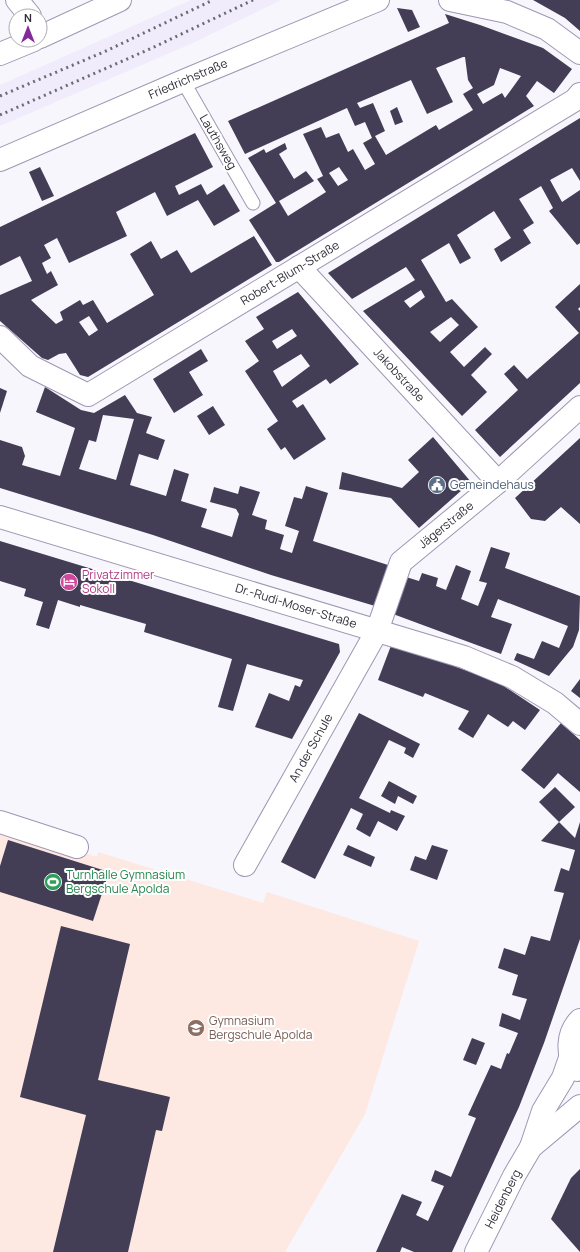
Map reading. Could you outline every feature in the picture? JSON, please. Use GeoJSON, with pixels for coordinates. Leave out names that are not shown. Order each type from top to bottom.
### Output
{"type":"FeatureCollection","features":[{"type":"Feature","properties":{"kind":"street"},"geometry":{"type":"LineString","coordinates":[[17,0],[24,8]]}},
{"type":"Feature","properties":{"kind":"street"},"geometry":{"type":"LineString","coordinates":[[48,32],[120,0]]}},
{"type":"Feature","properties":{"kind":"street","name":"Friedrichstraße"},"geometry":{"type":"LineString","coordinates":[[0,160],[183,80],[378,0]]}},
{"type":"Feature","properties":{"kind":"street"},"geometry":{"type":"LineString","coordinates":[[450,0],[514,15],[547,29],[580,53]]}},
{"type":"Feature","properties":{"kind":"street"},"geometry":{"type":"LineString","coordinates":[[0,54],[13,48]]}},
{"type":"Feature","properties":{"kind":"street","name":"Robert-Blum-Straße"},"geometry":{"type":"LineString","coordinates":[[0,337],[30,366],[88,395],[575,100],[580,94]]}},
{"type":"Feature","properties":{"kind":"street","name":"Jakobstraße"},"geometry":{"type":"LineString","coordinates":[[300,267],[498,482]]}},
{"type":"Feature","properties":{"kind":"street","name":"Jägerstraße"},"geometry":{"type":"LineString","coordinates":[[377,630],[401,562],[498,482],[580,407]]}},
{"type":"Feature","properties":{"kind":"street","name":"Dr.-Rudi-Moser-Straße"},"geometry":{"type":"LineString","coordinates":[[0,517],[464,657],[512,677],[555,703],[580,724]]}},
{"type":"Feature","properties":{"kind":"street","name":"An der Schule"},"geometry":{"type":"LineString","coordinates":[[246,865],[377,630]]}},
{"type":"Feature","properties":{"kind":"street"},"geometry":{"type":"LineString","coordinates":[[1,825],[77,847]]}},
{"type":"Feature","properties":{"kind":"street","name":"Heidenberg"},"geometry":{"type":"LineString","coordinates":[[476,1252],[514,1176],[531,1147],[543,1110],[563,1078],[575,1066],[569,1046],[571,1034],[580,1020]]}},
{"type":"Feature","properties":{"kind":"street","name":"Heidenberg"},"geometry":{"type":"LineString","coordinates":[[531,1147],[580,1106]]}},
{"type":"Feature","properties":{"kind":"lane","name":"Lauthsweg"},"geometry":{"type":"LineString","coordinates":[[183,80],[253,203]]}},
{"type":"Feature","properties":{"kind":"shaded area"},"geometry":{"type":"Polygon","coordinates":[[[191,0],[281,0],[193,43],[0,126],[0,85],[191,0]]]}},
{"type":"Feature","properties":{"kind":"shaded area","name":"Gymnasium Bergschule Apolda"},"geometry":{"type":"Polygon","coordinates":[[[0,825],[97,857],[98,852],[263,903],[267,892],[419,941],[365,1114],[285,1252],[0,1252],[0,825]]]}},
{"type":"Feature","properties":{"kind":"building"},"geometry":{"type":"Polygon","coordinates":[[[533,0],[580,0],[580,31],[565,18],[533,0]]]}},
{"type":"Feature","properties":{"kind":"building"},"geometry":{"type":"Polygon","coordinates":[[[397,8],[412,10],[420,27],[408,32],[397,8]]]}},
{"type":"Feature","properties":{"kind":"building"},"geometry":{"type":"Polygon","coordinates":[[[445,14],[543,48],[572,69],[554,93],[537,81],[526,96],[534,106],[279,262],[276,262],[249,220],[276,203],[248,158],[264,149],[266,153],[285,143],[287,149],[279,154],[294,179],[306,171],[314,181],[279,201],[288,216],[326,192],[317,179],[323,176],[303,134],[321,127],[326,138],[339,133],[348,152],[353,149],[365,170],[375,164],[363,143],[372,138],[365,122],[355,126],[347,108],[245,154],[228,121],[449,23],[445,14]],[[465,57],[436,68],[453,102],[427,114],[411,80],[357,103],[360,108],[373,103],[385,131],[375,136],[386,155],[436,125],[439,130],[473,110],[463,94],[473,88],[468,80],[465,57]],[[500,68],[494,85],[477,94],[483,104],[502,93],[505,98],[521,76],[500,68]],[[339,167],[329,173],[338,186],[348,180],[339,167]]]}},
{"type":"Feature","properties":{"kind":"building"},"geometry":{"type":"Polygon","coordinates":[[[397,107],[403,122],[395,125],[390,111],[397,107]]]}},
{"type":"Feature","properties":{"kind":"building"},"geometry":{"type":"Polygon","coordinates":[[[580,118],[580,181],[572,168],[550,180],[562,202],[580,190],[580,243],[577,245],[549,211],[553,208],[541,186],[519,199],[534,223],[523,230],[531,243],[501,262],[494,249],[511,238],[494,211],[457,235],[471,258],[460,264],[449,243],[421,260],[446,302],[452,299],[478,327],[450,352],[464,367],[485,347],[492,354],[471,375],[487,392],[462,416],[363,311],[415,280],[406,267],[352,299],[328,273],[580,118]],[[421,290],[404,301],[410,308],[425,297],[421,290]],[[451,317],[430,332],[440,342],[459,325],[451,317]]]}},
{"type":"Feature","properties":{"kind":"building"},"geometry":{"type":"Polygon","coordinates":[[[195,133],[213,167],[175,186],[179,195],[201,184],[207,195],[224,184],[240,211],[214,226],[198,200],[167,216],[155,192],[116,212],[127,236],[69,263],[57,238],[44,245],[51,258],[42,263],[47,274],[51,271],[58,285],[31,300],[56,324],[63,320],[60,312],[80,300],[83,305],[93,300],[107,323],[154,295],[130,254],[151,241],[161,259],[177,250],[191,273],[254,236],[272,265],[88,377],[80,375],[66,353],[59,354],[48,360],[42,358],[0,321],[0,295],[32,281],[20,256],[0,266],[0,227],[195,133]],[[89,316],[79,322],[89,336],[98,330],[89,316]]]}},
{"type":"Feature","properties":{"kind":"building"},"geometry":{"type":"Polygon","coordinates":[[[40,167],[54,196],[42,201],[29,172],[40,167]]]}},
{"type":"Feature","properties":{"kind":"building"},"geometry":{"type":"Polygon","coordinates":[[[580,284],[580,307],[578,309],[580,311],[580,383],[500,457],[475,430],[518,390],[504,374],[514,365],[527,379],[579,333],[555,307],[580,284]]]}},
{"type":"Feature","properties":{"kind":"building"},"geometry":{"type":"Polygon","coordinates":[[[298,292],[359,364],[330,384],[326,379],[292,401],[297,408],[303,404],[326,439],[294,460],[285,447],[281,450],[267,429],[278,421],[245,371],[259,361],[245,341],[264,329],[256,317],[298,292]],[[292,329],[272,341],[277,349],[297,336],[292,329]],[[301,354],[273,371],[282,387],[310,366],[301,354]]]}},
{"type":"Feature","properties":{"kind":"building"},"geometry":{"type":"Polygon","coordinates":[[[201,349],[208,361],[189,372],[203,395],[174,413],[153,379],[201,349]]]}},
{"type":"Feature","properties":{"kind":"building"},"geometry":{"type":"Polygon","coordinates":[[[45,387],[81,410],[94,413],[125,395],[137,413],[152,417],[146,433],[165,440],[158,460],[139,454],[130,485],[166,496],[174,469],[189,474],[181,501],[207,509],[201,527],[232,537],[239,514],[236,509],[210,502],[214,487],[238,494],[240,486],[260,492],[252,515],[267,520],[265,529],[284,535],[280,549],[292,553],[299,531],[285,526],[294,497],[302,499],[306,486],[328,493],[313,541],[388,565],[375,606],[271,575],[153,535],[0,488],[0,440],[22,447],[25,456],[22,465],[60,476],[75,428],[36,412],[45,387]],[[103,415],[96,442],[89,440],[79,469],[116,480],[134,419],[103,415]]]}},
{"type":"Feature","properties":{"kind":"building"},"geometry":{"type":"Polygon","coordinates":[[[0,388],[7,391],[0,413],[0,388]]]}},
{"type":"Feature","properties":{"kind":"building"},"geometry":{"type":"Polygon","coordinates":[[[213,406],[225,425],[209,435],[197,416],[213,406]]]}},
{"type":"Feature","properties":{"kind":"building","name":"Gemeindehaus"},"geometry":{"type":"Polygon","coordinates":[[[433,437],[471,482],[419,528],[391,498],[339,489],[342,472],[402,488],[419,472],[408,460],[433,437]]]}},
{"type":"Feature","properties":{"kind":"building"},"geometry":{"type":"Polygon","coordinates":[[[580,438],[580,524],[561,507],[545,521],[531,519],[515,498],[580,438]]]}},
{"type":"Feature","properties":{"kind":"building"},"geometry":{"type":"Polygon","coordinates":[[[0,541],[339,644],[340,652],[292,739],[255,727],[269,693],[289,701],[295,685],[300,687],[303,680],[247,664],[233,711],[218,707],[232,659],[144,632],[146,624],[58,600],[49,629],[36,625],[43,602],[24,596],[26,589],[0,581],[0,541]]]}},
{"type":"Feature","properties":{"kind":"building"},"geometry":{"type":"Polygon","coordinates":[[[491,547],[510,553],[505,568],[580,596],[579,630],[573,647],[549,676],[514,660],[517,653],[534,659],[542,641],[559,648],[568,626],[498,599],[491,617],[512,624],[501,654],[393,614],[406,577],[419,581],[422,573],[438,578],[436,586],[446,590],[456,565],[471,571],[461,599],[478,606],[487,583],[479,581],[491,547]]]}},
{"type":"Feature","properties":{"kind":"building"},"geometry":{"type":"Polygon","coordinates":[[[392,643],[486,678],[487,675],[540,710],[525,730],[513,721],[508,727],[488,714],[473,738],[458,729],[469,711],[425,693],[423,697],[378,680],[392,643]]]}},
{"type":"Feature","properties":{"kind":"building"},"geometry":{"type":"Polygon","coordinates":[[[580,679],[580,698],[571,691],[580,679]]]}},
{"type":"Feature","properties":{"kind":"building"},"geometry":{"type":"Polygon","coordinates":[[[359,713],[420,744],[413,758],[404,753],[406,748],[389,740],[359,798],[390,813],[391,810],[405,816],[397,831],[378,821],[370,837],[356,829],[363,814],[351,808],[315,879],[281,862],[359,713]]]}},
{"type":"Feature","properties":{"kind":"building"},"geometry":{"type":"Polygon","coordinates":[[[561,723],[580,740],[580,792],[558,773],[544,789],[521,770],[561,723]]]}},
{"type":"Feature","properties":{"kind":"building"},"geometry":{"type":"Polygon","coordinates":[[[389,781],[417,796],[413,804],[398,796],[395,804],[381,796],[389,781]]]}},
{"type":"Feature","properties":{"kind":"building"},"geometry":{"type":"Polygon","coordinates":[[[555,787],[575,807],[559,822],[539,802],[555,787]]]}},
{"type":"Feature","properties":{"kind":"building"},"geometry":{"type":"Polygon","coordinates":[[[559,822],[575,838],[580,822],[580,939],[544,1043],[519,1107],[452,1252],[414,1252],[402,1247],[400,1252],[376,1252],[402,1194],[422,1202],[416,1215],[428,1221],[444,1186],[431,1181],[435,1170],[451,1177],[476,1118],[468,1115],[491,1065],[501,1069],[507,1053],[509,1054],[518,1033],[499,1026],[502,1013],[520,1020],[527,999],[512,995],[518,975],[498,968],[504,948],[525,955],[531,936],[550,941],[564,893],[554,891],[561,868],[569,871],[575,850],[541,841],[559,822]]]}},
{"type":"Feature","properties":{"kind":"building","name":"Turnhalle Gymnasium Bergschule Apolda"},"geometry":{"type":"Polygon","coordinates":[[[8,840],[109,872],[93,921],[0,892],[0,866],[8,840]]]}},
{"type":"Feature","properties":{"kind":"building"},"geometry":{"type":"Polygon","coordinates":[[[348,845],[375,857],[371,867],[343,855],[348,845]]]}},
{"type":"Feature","properties":{"kind":"building"},"geometry":{"type":"Polygon","coordinates":[[[432,845],[448,850],[437,880],[410,870],[415,856],[426,860],[432,845]]]}},
{"type":"Feature","properties":{"kind":"building"},"geometry":{"type":"Polygon","coordinates":[[[61,926],[130,944],[98,1080],[170,1097],[162,1131],[156,1130],[128,1252],[53,1252],[86,1115],[20,1097],[61,926]]]}},
{"type":"Feature","properties":{"kind":"building"},"geometry":{"type":"Polygon","coordinates":[[[472,1038],[485,1043],[476,1065],[463,1060],[472,1038]]]}},
{"type":"Feature","properties":{"kind":"building"},"geometry":{"type":"Polygon","coordinates":[[[580,1169],[580,1252],[551,1219],[571,1178],[580,1169]]]}},
{"type":"Feature","properties":{"kind":"railway"},"geometry":{"type":"LineString","coordinates":[[0,96],[106,51],[213,0]]}},
{"type":"Feature","properties":{"kind":"railway"},"geometry":{"type":"LineString","coordinates":[[0,115],[152,48],[253,0]]}},
{"type":"Feature","properties":{"kind":"place","name":"Gemeindehaus"},"geometry":{"type":"Point","coordinates":[437,485]}},
{"type":"Feature","properties":{"kind":"place","name":"Privatzimmer Sokoll"},"geometry":{"type":"Point","coordinates":[69,582]}},
{"type":"Feature","properties":{"kind":"place","name":"Turnhalle Gymnasium Bergschule Apolda"},"geometry":{"type":"Point","coordinates":[53,882]}},
{"type":"Feature","properties":{"kind":"place","name":"Gymnasium Bergschule Apolda"},"geometry":{"type":"Point","coordinates":[196,1028]}}]}
